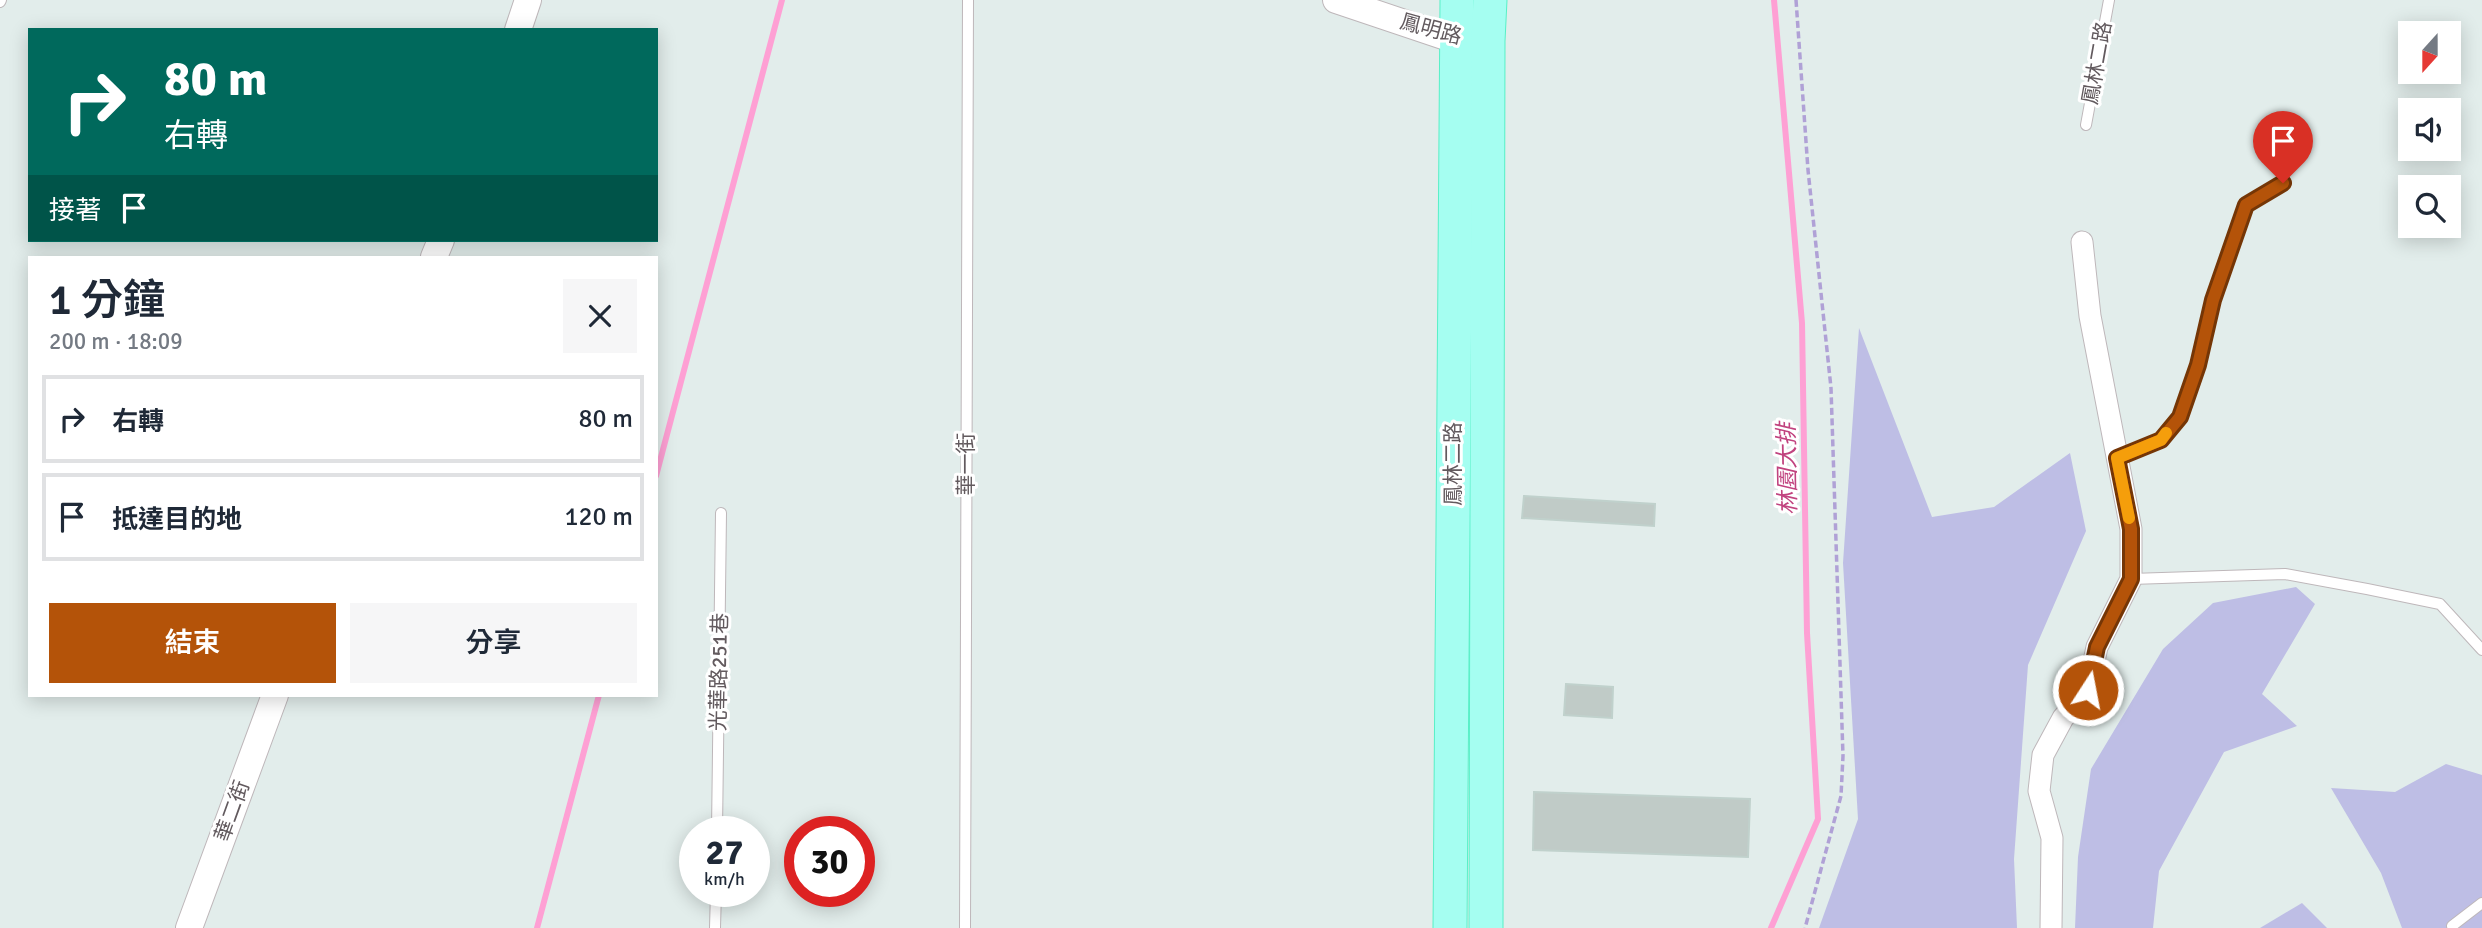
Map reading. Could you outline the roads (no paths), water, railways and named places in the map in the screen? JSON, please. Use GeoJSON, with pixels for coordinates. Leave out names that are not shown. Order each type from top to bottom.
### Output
{"type":"FeatureCollection","features":[{"type":"Feature","properties":{"kind":"main road","name":"鳳林二路"},"geometry":{"type":"LineString","coordinates":[[1457,0],[1472,40],[1486,928]]}},
{"type":"Feature","properties":{"kind":"main road","name":"鳳林二路"},"geometry":{"type":"LineString","coordinates":[[1450,928],[1472,40],[1490,0]]}},
{"type":"Feature","properties":{"kind":"street"},"geometry":{"type":"LineString","coordinates":[[518,28],[528,0]]}},
{"type":"Feature","properties":{"kind":"street","name":"鳳明路"},"geometry":{"type":"LineString","coordinates":[[1336,0],[1472,40]]}},
{"type":"Feature","properties":{"kind":"street"},"geometry":{"type":"LineString","coordinates":[[2051,928],[2052,838],[2039,791],[2042,755],[2063,718],[2088,690],[2097,647],[2131,579],[2131,529],[2090,316],[2082,242]]}},
{"type":"Feature","properties":{"kind":"street","name":"華二街"},"geometry":{"type":"LineString","coordinates":[[189,928],[274,697]]}},
{"type":"Feature","properties":{"kind":"lane","name":"華一街"},"geometry":{"type":"LineString","coordinates":[[965,928],[968,0]]}},
{"type":"Feature","properties":{"kind":"lane","name":"鳳林二路"},"geometry":{"type":"LineString","coordinates":[[2086,125],[2109,0]]}},
{"type":"Feature","properties":{"kind":"lane"},"geometry":{"type":"LineString","coordinates":[[2117,458],[2161,440],[2180,417],[2198,365],[2213,300],[2246,205],[2283,183]]}},
{"type":"Feature","properties":{"kind":"lane","name":"光華路251巷"},"geometry":{"type":"LineString","coordinates":[[717,816],[721,513]]}},
{"type":"Feature","properties":{"kind":"lane"},"geometry":{"type":"LineString","coordinates":[[2131,579],[2285,574],[2367,589],[2440,604],[2482,650]]}},
{"type":"Feature","properties":{"kind":"lane"},"geometry":{"type":"LineString","coordinates":[[2452,926],[2482,903]]}},
{"type":"Feature","properties":{"kind":"lane"},"geometry":{"type":"LineString","coordinates":[[715,928],[716,907]]}},
{"type":"Feature","properties":{"kind":"waterway"},"geometry":{"type":"LineString","coordinates":[[658,468],[782,0]]}},
{"type":"Feature","properties":{"kind":"waterway","name":"林園大排"},"geometry":{"type":"LineString","coordinates":[[1771,928],[1818,819],[1807,633],[1802,323],[1774,0]]}},
{"type":"Feature","properties":{"kind":"waterway"},"geometry":{"type":"LineString","coordinates":[[537,928],[598,697]]}}]}
